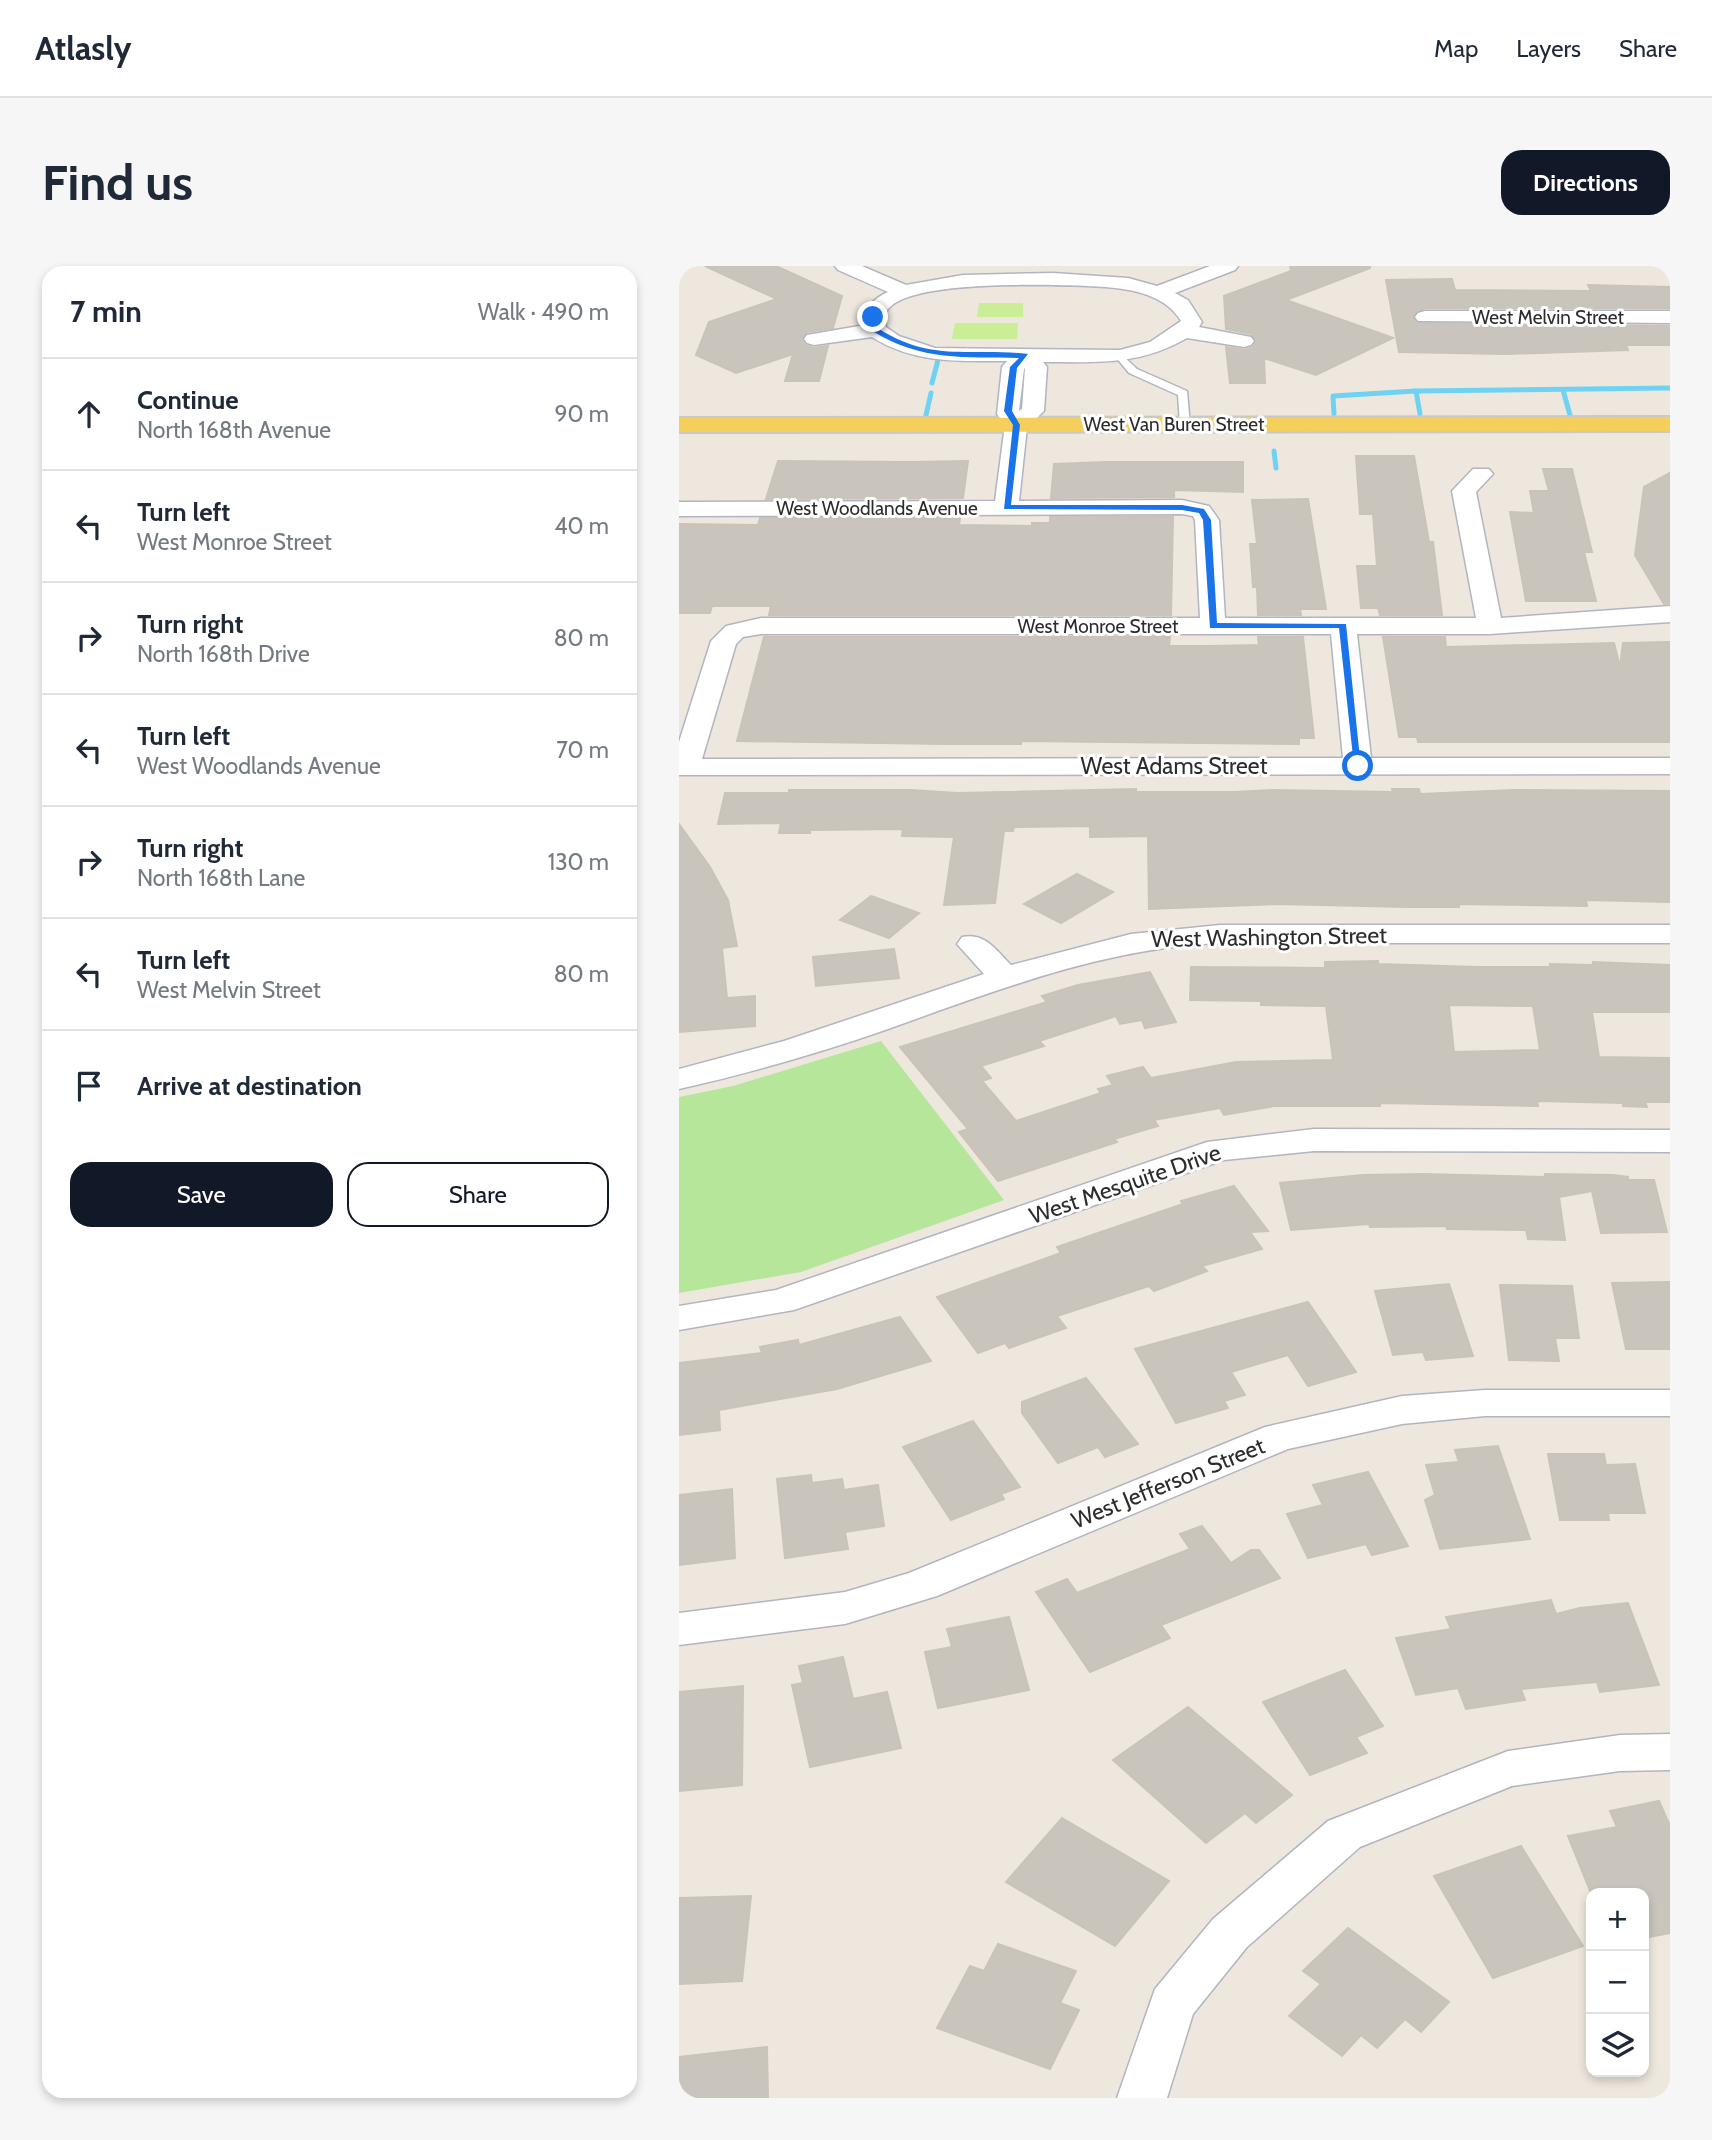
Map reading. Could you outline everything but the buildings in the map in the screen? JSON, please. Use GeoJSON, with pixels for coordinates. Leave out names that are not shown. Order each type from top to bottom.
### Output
{"type":"FeatureCollection","features":[{"type":"Feature","properties":{"kind":"main road","name":"West Van Buren Street"},"geometry":{"type":"LineString","coordinates":[[679,439],[1015,432],[1187,424],[1670,424]]}},
{"type":"Feature","properties":{"kind":"main road","name":"West Van Buren Street"},"geometry":{"type":"LineString","coordinates":[[679,425],[1015,432],[1670,439]]}},
{"type":"Feature","properties":{"kind":"street"},"geometry":{"type":"LineString","coordinates":[[845,266],[905,292]]}},
{"type":"Feature","properties":{"kind":"street"},"geometry":{"type":"LineString","coordinates":[[1161,290],[1228,266]]}},
{"type":"Feature","properties":{"kind":"street"},"geometry":{"type":"LineString","coordinates":[[1035,274],[1117,282],[1161,290],[1179,300],[1189,310],[1192,322],[1184,331],[1157,347],[1120,356],[933,354],[892,340],[874,324],[874,310],[905,292],[928,285],[1035,274]]}},
{"type":"Feature","properties":{"kind":"street","name":"West Melvin Street"},"geometry":{"type":"LineString","coordinates":[[1425,317],[1670,317]]}},
{"type":"Feature","properties":{"kind":"street"},"geometry":{"type":"LineString","coordinates":[[814,339],[874,324]]}},
{"type":"Feature","properties":{"kind":"street"},"geometry":{"type":"LineString","coordinates":[[1184,331],[1244,341]]}},
{"type":"Feature","properties":{"kind":"street"},"geometry":{"type":"LineString","coordinates":[[1006,508],[1015,432],[1033,411],[1036,367],[1025,356]]}},
{"type":"Feature","properties":{"kind":"street"},"geometry":{"type":"LineString","coordinates":[[1481,474],[1464,491],[1490,626]]}},
{"type":"Feature","properties":{"kind":"street","name":"West Woodlands Avenue"},"geometry":{"type":"LineString","coordinates":[[679,509],[1182,508],[1202,511],[1207,520],[1213,626]]}},
{"type":"Feature","properties":{"kind":"street","name":"West Monroe Street"},"geometry":{"type":"LineString","coordinates":[[682,767],[724,641],[735,631],[761,626],[1490,626],[1670,614]]}},
{"type":"Feature","properties":{"kind":"street"},"geometry":{"type":"LineString","coordinates":[[1343,626],[1358,766]]}},
{"type":"Feature","properties":{"kind":"street","name":"West Adams Street"},"geometry":{"type":"LineString","coordinates":[[682,767],[1670,766]]}},
{"type":"Feature","properties":{"kind":"street","name":"West Washington Street"},"geometry":{"type":"LineString","coordinates":[[679,1079],[753,1061],[1097,948],[1157,937],[1195,934],[1670,934]]}},
{"type":"Feature","properties":{"kind":"street"},"geometry":{"type":"LineString","coordinates":[[973,944],[1005,977]]}},
{"type":"Feature","properties":{"kind":"street","name":"West Mesquite Drive"},"geometry":{"type":"LineString","coordinates":[[679,1318],[781,1301],[1219,1150],[1314,1140],[1670,1141]]}},
{"type":"Feature","properties":{"kind":"street","name":"West Jefferson Street"},"geometry":{"type":"LineString","coordinates":[[679,1629],[845,1608],[922,1585],[1279,1437],[1402,1410],[1485,1402],[1670,1403]]}},
{"type":"Feature","properties":{"kind":"street"},"geometry":{"type":"LineString","coordinates":[[1142,2098],[1172,2004],[1230,1933],[1344,1834],[1508,1769],[1620,1753],[1670,1752]]}},
{"type":"Feature","properties":{"kind":"lane"},"geometry":{"type":"LineString","coordinates":[[1120,356],[1133,370],[1183,393],[1187,424]]}},
{"type":"Feature","properties":{"kind":"green space"},"geometry":{"type":"Polygon","coordinates":[[[979,303],[1023,303],[1023,317],[977,317],[979,303]]]}},
{"type":"Feature","properties":{"kind":"green space"},"geometry":{"type":"Polygon","coordinates":[[[955,323],[1018,323],[1017,339],[952,339],[955,323]]]}},
{"type":"Feature","properties":{"kind":"green space"},"geometry":{"type":"Polygon","coordinates":[[[881,1041],[1004,1200],[801,1272],[679,1293],[679,1097],[733,1086],[881,1041]]]}},
{"type":"Feature","properties":{"kind":"waterway"},"geometry":{"type":"LineString","coordinates":[[932,383],[938,360]]}},
{"type":"Feature","properties":{"kind":"waterway"},"geometry":{"type":"LineString","coordinates":[[1416,391],[1670,388]]}},
{"type":"Feature","properties":{"kind":"waterway"},"geometry":{"type":"LineString","coordinates":[[1563,390],[1570,415]]}},
{"type":"Feature","properties":{"kind":"waterway"},"geometry":{"type":"LineString","coordinates":[[1334,414],[1333,396],[1416,391]]}},
{"type":"Feature","properties":{"kind":"waterway"},"geometry":{"type":"LineString","coordinates":[[1416,391],[1420,414]]}},
{"type":"Feature","properties":{"kind":"waterway"},"geometry":{"type":"LineString","coordinates":[[926,415],[931,393]]}},
{"type":"Feature","properties":{"kind":"waterway"},"geometry":{"type":"LineString","coordinates":[[1274,451],[1276,468]]}},
{"type":"Feature","properties":{"kind":"route"},"geometry":{"type":"LineString","coordinates":[[873,317],[876,330],[892,340],[933,354],[1025,356],[1013,367],[1008,414],[1016,425],[1006,508],[1182,508],[1202,511],[1207,520],[1213,626],[1343,626],[1358,766]]}}]}
